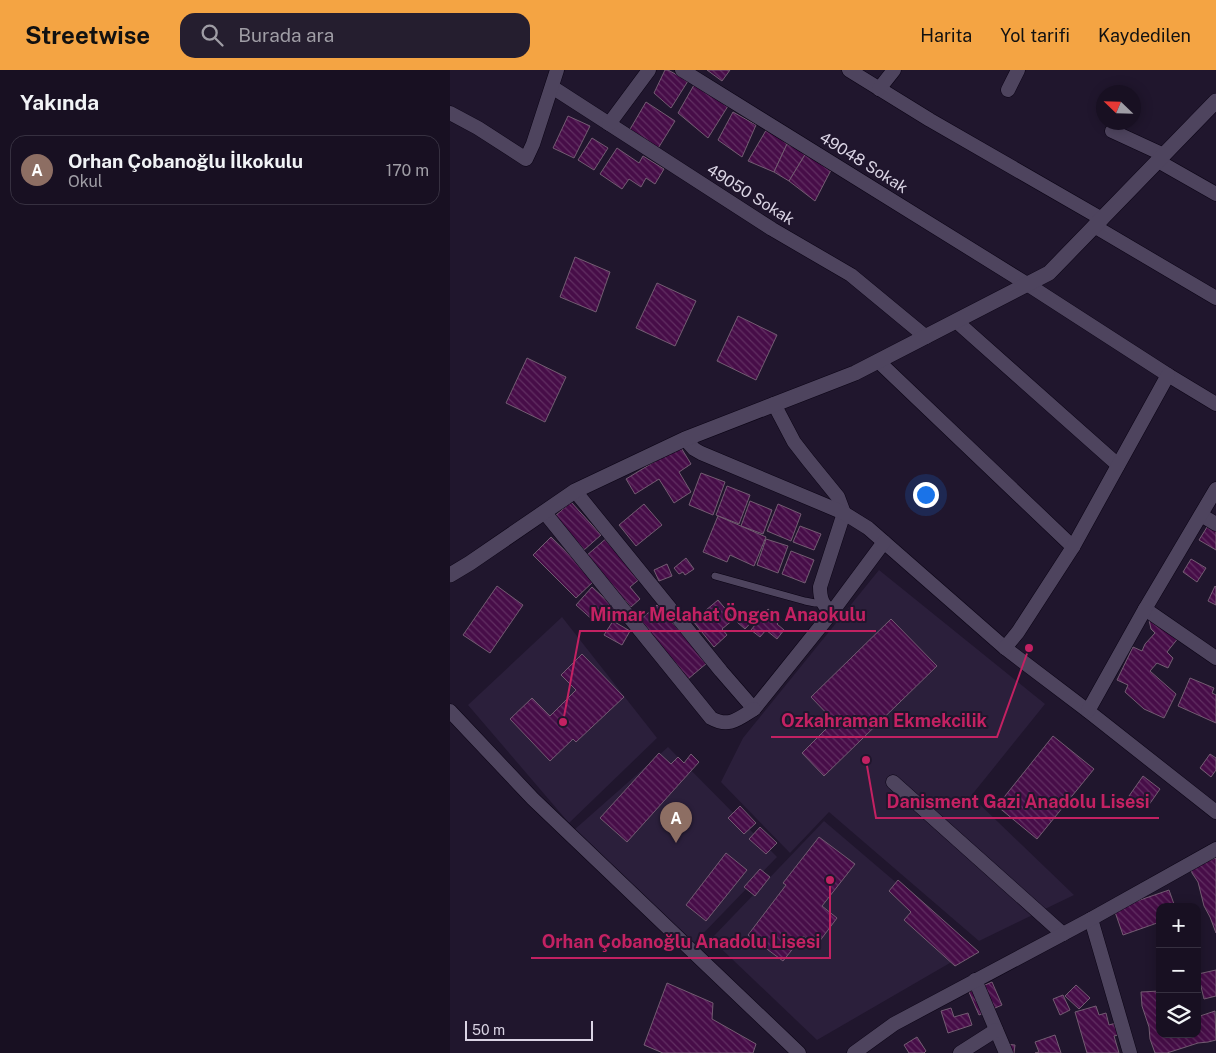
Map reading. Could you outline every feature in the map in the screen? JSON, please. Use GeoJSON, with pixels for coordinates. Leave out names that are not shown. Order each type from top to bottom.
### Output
{"type":"FeatureCollection","features":[{"type":"Feature","properties":{"kind":"street"},"geometry":{"type":"LineString","coordinates":[[450,113],[478,128],[526,160],[557,70]]}},
{"type":"Feature","properties":{"kind":"street"},"geometry":{"type":"LineString","coordinates":[[609,124],[648,70]]}},
{"type":"Feature","properties":{"kind":"street","name":"49048 Sokak"},"geometry":{"type":"LineString","coordinates":[[682,70],[1027,284],[1216,404]]}},
{"type":"Feature","properties":{"kind":"street"},"geometry":{"type":"LineString","coordinates":[[849,70],[1098,222],[1216,298]]}},
{"type":"Feature","properties":{"kind":"street"},"geometry":{"type":"LineString","coordinates":[[879,89],[894,70]]}},
{"type":"Feature","properties":{"kind":"street"},"geometry":{"type":"LineString","coordinates":[[1008,90],[1018,70]]}},
{"type":"Feature","properties":{"kind":"street","name":"49050 Sokak"},"geometry":{"type":"LineString","coordinates":[[552,87],[772,229],[852,275],[926,336]]}},
{"type":"Feature","properties":{"kind":"street"},"geometry":{"type":"LineString","coordinates":[[450,575],[545,513],[575,491],[685,439],[855,373],[1049,273],[1216,101]]}},
{"type":"Feature","properties":{"kind":"street"},"geometry":{"type":"LineString","coordinates":[[1112,131],[1161,158],[1216,194]]}},
{"type":"Feature","properties":{"kind":"street"},"geometry":{"type":"LineString","coordinates":[[956,321],[1118,465]]}},
{"type":"Feature","properties":{"kind":"street"},"geometry":{"type":"LineString","coordinates":[[878,361],[1073,547]]}},
{"type":"Feature","properties":{"kind":"street"},"geometry":{"type":"LineString","coordinates":[[1006,648],[1073,547],[1168,375]]}},
{"type":"Feature","properties":{"kind":"street"},"geometry":{"type":"LineString","coordinates":[[774,404],[794,442],[838,496],[844,513],[820,587],[820,595],[827,607]]}},
{"type":"Feature","properties":{"kind":"street"},"geometry":{"type":"LineString","coordinates":[[685,439],[694,449],[700,452],[844,513],[868,528],[1006,648],[1216,812]]}},
{"type":"Feature","properties":{"kind":"street"},"geometry":{"type":"LineString","coordinates":[[1088,711],[1145,609],[1216,490]]}},
{"type":"Feature","properties":{"kind":"street"},"geometry":{"type":"LineString","coordinates":[[575,491],[754,709]]}},
{"type":"Feature","properties":{"kind":"street"},"geometry":{"type":"LineString","coordinates":[[545,513],[711,718],[725,723],[731,722],[754,709],[827,607],[884,542]]}},
{"type":"Feature","properties":{"kind":"street"},"geometry":{"type":"LineString","coordinates":[[1201,515],[1216,524]]}},
{"type":"Feature","properties":{"kind":"street"},"geometry":{"type":"LineString","coordinates":[[1145,609],[1216,658]]}},
{"type":"Feature","properties":{"kind":"street"},"geometry":{"type":"LineString","coordinates":[[450,711],[532,799],[799,1053]]}},
{"type":"Feature","properties":{"kind":"street"},"geometry":{"type":"LineString","coordinates":[[893,782],[1062,934]]}},
{"type":"Feature","properties":{"kind":"street"},"geometry":{"type":"LineString","coordinates":[[854,1053],[894,1024],[1091,919],[1216,849]]}},
{"type":"Feature","properties":{"kind":"street"},"geometry":{"type":"LineString","coordinates":[[1091,919],[1130,1053]]}},
{"type":"Feature","properties":{"kind":"street"},"geometry":{"type":"LineString","coordinates":[[975,980],[1006,1053]]}},
{"type":"Feature","properties":{"kind":"street"},"geometry":{"type":"LineString","coordinates":[[960,1053],[996,1030]]}},
{"type":"Feature","properties":{"kind":"lane"},"geometry":{"type":"LineString","coordinates":[[715,576],[827,607]]}},
{"type":"Feature","properties":{"kind":"shaded area"},"geometry":{"type":"Polygon","coordinates":[[[879,570],[1045,704],[971,796],[1074,895],[979,941],[829,812],[790,853],[721,782],[743,738],[879,570]]]}},
{"type":"Feature","properties":{"kind":"shaded area"},"geometry":{"type":"Polygon","coordinates":[[[562,617],[657,738],[569,823],[468,705],[562,617]]]}},
{"type":"Feature","properties":{"kind":"shaded area"},"geometry":{"type":"Polygon","coordinates":[[[668,747],[777,857],[693,944],[574,830],[668,747]]]}},
{"type":"Feature","properties":{"kind":"shaded area"},"geometry":{"type":"Polygon","coordinates":[[[824,821],[974,949],[817,1040],[711,939],[824,821]]]}},
{"type":"Feature","properties":{"kind":"building"},"geometry":{"type":"Polygon","coordinates":[[[665,70],[688,81],[671,108],[654,93],[665,70]]]}},
{"type":"Feature","properties":{"kind":"building"},"geometry":{"type":"Polygon","coordinates":[[[707,70],[730,70],[722,81],[707,70]]]}},
{"type":"Feature","properties":{"kind":"building"},"geometry":{"type":"Polygon","coordinates":[[[694,85],[728,106],[708,138],[678,113],[694,85]]]}},
{"type":"Feature","properties":{"kind":"building"},"geometry":{"type":"Polygon","coordinates":[[[646,102],[675,121],[657,150],[629,131],[646,102]]]}},
{"type":"Feature","properties":{"kind":"building"},"geometry":{"type":"Polygon","coordinates":[[[733,112],[756,125],[742,157],[718,140],[733,112]]]}},
{"type":"Feature","properties":{"kind":"building"},"geometry":{"type":"Polygon","coordinates":[[[568,116],[590,126],[574,158],[553,148],[568,116]]]}},
{"type":"Feature","properties":{"kind":"building"},"geometry":{"type":"Polygon","coordinates":[[[768,127],[787,144],[774,172],[748,161],[768,127]]]}},
{"type":"Feature","properties":{"kind":"building"},"geometry":{"type":"Polygon","coordinates":[[[592,138],[608,148],[594,170],[578,160],[592,138]]]}},
{"type":"Feature","properties":{"kind":"building"},"geometry":{"type":"Polygon","coordinates":[[[787,144],[806,153],[789,181],[774,172],[787,144]]]}},
{"type":"Feature","properties":{"kind":"building"},"geometry":{"type":"Polygon","coordinates":[[[617,148],[639,163],[643,156],[664,169],[655,184],[646,178],[641,187],[629,179],[622,189],[600,174],[617,148]]]}},
{"type":"Feature","properties":{"kind":"building"},"geometry":{"type":"Polygon","coordinates":[[[806,153],[831,170],[815,201],[789,181],[806,153]]]}},
{"type":"Feature","properties":{"kind":"building"},"geometry":{"type":"Polygon","coordinates":[[[575,257],[610,272],[596,312],[560,297],[575,257]]]}},
{"type":"Feature","properties":{"kind":"building"},"geometry":{"type":"Polygon","coordinates":[[[657,283],[696,301],[675,346],[636,328],[657,283]]]}},
{"type":"Feature","properties":{"kind":"building"},"geometry":{"type":"Polygon","coordinates":[[[738,316],[777,335],[756,380],[717,361],[738,316]]]}},
{"type":"Feature","properties":{"kind":"building"},"geometry":{"type":"Polygon","coordinates":[[[527,358],[566,377],[545,422],[506,403],[527,358]]]}},
{"type":"Feature","properties":{"kind":"building"},"geometry":{"type":"Polygon","coordinates":[[[680,446],[691,464],[679,472],[691,492],[674,503],[659,479],[635,494],[626,479],[680,446]]]}},
{"type":"Feature","properties":{"kind":"building"},"geometry":{"type":"Polygon","coordinates":[[[701,473],[725,482],[713,515],[689,505],[701,473]]]}},
{"type":"Feature","properties":{"kind":"building"},"geometry":{"type":"Polygon","coordinates":[[[727,486],[750,495],[739,524],[716,515],[727,486]]]}},
{"type":"Feature","properties":{"kind":"building"},"geometry":{"type":"Polygon","coordinates":[[[750,501],[772,510],[763,534],[741,526],[750,501]]]}},
{"type":"Feature","properties":{"kind":"building"},"geometry":{"type":"Polygon","coordinates":[[[571,502],[601,535],[584,550],[554,517],[571,502]]]}},
{"type":"Feature","properties":{"kind":"building"},"geometry":{"type":"Polygon","coordinates":[[[644,504],[662,525],[636,546],[619,525],[644,504]]]}},
{"type":"Feature","properties":{"kind":"building"},"geometry":{"type":"Polygon","coordinates":[[[778,504],[801,514],[791,541],[767,531],[778,504]]]}},
{"type":"Feature","properties":{"kind":"building"},"geometry":{"type":"Polygon","coordinates":[[[718,516],[766,537],[754,566],[730,555],[727,562],[703,552],[718,516]]]}},
{"type":"Feature","properties":{"kind":"building"},"geometry":{"type":"Polygon","coordinates":[[[1212,519],[1216,521],[1216,550],[1199,540],[1212,519]]]}},
{"type":"Feature","properties":{"kind":"building"},"geometry":{"type":"Polygon","coordinates":[[[800,526],[821,534],[814,550],[793,542],[800,526]]]}},
{"type":"Feature","properties":{"kind":"building"},"geometry":{"type":"Polygon","coordinates":[[[609,536],[642,577],[630,587],[640,599],[631,607],[625,600],[624,602],[586,556],[609,536]]]}},
{"type":"Feature","properties":{"kind":"building"},"geometry":{"type":"Polygon","coordinates":[[[551,537],[595,580],[576,598],[533,555],[551,537]]]}},
{"type":"Feature","properties":{"kind":"building"},"geometry":{"type":"Polygon","coordinates":[[[766,539],[788,546],[778,573],[757,565],[766,539]]]}},
{"type":"Feature","properties":{"kind":"building"},"geometry":{"type":"Polygon","coordinates":[[[791,551],[814,560],[805,583],[782,574],[791,551]]]}},
{"type":"Feature","properties":{"kind":"building"},"geometry":{"type":"Polygon","coordinates":[[[686,558],[694,569],[685,575],[683,572],[679,574],[674,568],[686,558]]]}},
{"type":"Feature","properties":{"kind":"building"},"geometry":{"type":"Polygon","coordinates":[[[1191,559],[1206,568],[1197,582],[1183,572],[1191,559]]]}},
{"type":"Feature","properties":{"kind":"building"},"geometry":{"type":"Polygon","coordinates":[[[667,564],[672,576],[659,581],[654,570],[667,564]]]}},
{"type":"Feature","properties":{"kind":"building"},"geometry":{"type":"Polygon","coordinates":[[[497,586],[523,605],[490,653],[463,635],[497,586]]]}},
{"type":"Feature","properties":{"kind":"building"},"geometry":{"type":"Polygon","coordinates":[[[592,587],[616,609],[607,619],[602,615],[595,622],[576,605],[592,587]]]}},
{"type":"Feature","properties":{"kind":"building"},"geometry":{"type":"Polygon","coordinates":[[[1216,587],[1216,605],[1208,601],[1216,587]]]}},
{"type":"Feature","properties":{"kind":"building"},"geometry":{"type":"Polygon","coordinates":[[[718,600],[734,619],[722,629],[727,635],[714,647],[693,621],[718,600]]]}},
{"type":"Feature","properties":{"kind":"building"},"geometry":{"type":"Polygon","coordinates":[[[657,605],[707,663],[688,679],[639,621],[657,605]]]}},
{"type":"Feature","properties":{"kind":"building"},"geometry":{"type":"Polygon","coordinates":[[[768,609],[781,619],[777,624],[784,630],[777,639],[766,630],[760,637],[751,630],[768,609]]]}},
{"type":"Feature","properties":{"kind":"building"},"geometry":{"type":"Polygon","coordinates":[[[748,611],[755,618],[745,629],[737,622],[748,611]]]}},
{"type":"Feature","properties":{"kind":"building"},"geometry":{"type":"Polygon","coordinates":[[[1148,615],[1179,637],[1167,652],[1173,658],[1168,668],[1157,663],[1150,671],[1176,694],[1164,718],[1144,709],[1125,692],[1128,685],[1117,680],[1133,647],[1142,651],[1145,644],[1155,633],[1151,629],[1148,615]]]}},
{"type":"Feature","properties":{"kind":"building"},"geometry":{"type":"Polygon","coordinates":[[[891,619],[937,666],[824,776],[802,753],[834,721],[811,697],[891,619]]]}},
{"type":"Feature","properties":{"kind":"building"},"geometry":{"type":"Polygon","coordinates":[[[613,621],[630,631],[622,645],[604,635],[613,621]]]}},
{"type":"Feature","properties":{"kind":"building"},"geometry":{"type":"Polygon","coordinates":[[[582,654],[624,697],[576,742],[573,739],[550,761],[510,719],[532,698],[550,716],[576,690],[561,675],[582,654]]]}},
{"type":"Feature","properties":{"kind":"building"},"geometry":{"type":"Polygon","coordinates":[[[1190,678],[1214,688],[1212,693],[1216,695],[1216,723],[1178,706],[1190,678]]]}},
{"type":"Feature","properties":{"kind":"building"},"geometry":{"type":"Polygon","coordinates":[[[1053,736],[1094,769],[1037,839],[997,806],[1053,736]]]}},
{"type":"Feature","properties":{"kind":"building"},"geometry":{"type":"Polygon","coordinates":[[[659,753],[671,764],[678,757],[684,763],[691,754],[699,762],[627,842],[600,818],[659,753]]]}},
{"type":"Feature","properties":{"kind":"building"},"geometry":{"type":"Polygon","coordinates":[[[1210,754],[1216,758],[1216,770],[1211,777],[1200,768],[1210,754]]]}},
{"type":"Feature","properties":{"kind":"building"},"geometry":{"type":"Polygon","coordinates":[[[1143,776],[1160,789],[1146,809],[1129,796],[1143,776]]]}},
{"type":"Feature","properties":{"kind":"building"},"geometry":{"type":"Polygon","coordinates":[[[740,806],[756,823],[744,834],[728,818],[740,806]]]}},
{"type":"Feature","properties":{"kind":"building"},"geometry":{"type":"Polygon","coordinates":[[[760,827],[777,843],[766,854],[749,839],[760,827]]]}},
{"type":"Feature","properties":{"kind":"building"},"geometry":{"type":"Polygon","coordinates":[[[819,837],[855,864],[822,906],[837,918],[816,946],[803,936],[783,961],[748,935],[786,885],[783,883],[819,837]]]}},
{"type":"Feature","properties":{"kind":"building"},"geometry":{"type":"Polygon","coordinates":[[[726,853],[747,870],[706,921],[686,905],[726,853]]]}},
{"type":"Feature","properties":{"kind":"building"},"geometry":{"type":"Polygon","coordinates":[[[1216,858],[1216,933],[1204,906],[1198,882],[1191,868],[1216,858]]]}},
{"type":"Feature","properties":{"kind":"building"},"geometry":{"type":"Polygon","coordinates":[[[760,869],[770,877],[755,896],[744,887],[760,869]]]}},
{"type":"Feature","properties":{"kind":"building"},"geometry":{"type":"Polygon","coordinates":[[[898,880],[979,952],[955,966],[904,920],[911,912],[889,891],[898,880]]]}},
{"type":"Feature","properties":{"kind":"building"},"geometry":{"type":"Polygon","coordinates":[[[1169,890],[1174,903],[1156,903],[1156,923],[1123,935],[1114,909],[1169,890]]]}},
{"type":"Feature","properties":{"kind":"building"},"geometry":{"type":"Polygon","coordinates":[[[1216,970],[1216,996],[1204,999],[1201,986],[1201,973],[1216,970]]]}},
{"type":"Feature","properties":{"kind":"building"},"geometry":{"type":"Polygon","coordinates":[[[992,982],[1002,1005],[979,1015],[969,992],[992,982]]]}},
{"type":"Feature","properties":{"kind":"building"},"geometry":{"type":"Polygon","coordinates":[[[667,983],[713,1003],[712,1019],[756,1044],[753,1053],[663,1053],[644,1045],[667,983]]]}},
{"type":"Feature","properties":{"kind":"building"},"geometry":{"type":"Polygon","coordinates":[[[1076,985],[1090,998],[1079,1009],[1065,996],[1076,985]]]}},
{"type":"Feature","properties":{"kind":"building"},"geometry":{"type":"Polygon","coordinates":[[[1156,991],[1156,1038],[1201,1038],[1201,1016],[1215,1011],[1216,1040],[1198,1043],[1167,1053],[1155,1053],[1142,1006],[1141,992],[1156,991]]]}},
{"type":"Feature","properties":{"kind":"building"},"geometry":{"type":"Polygon","coordinates":[[[1063,995],[1070,1010],[1060,1015],[1053,999],[1063,995]]]}},
{"type":"Feature","properties":{"kind":"building"},"geometry":{"type":"Polygon","coordinates":[[[1096,1006],[1099,1015],[1106,1013],[1109,1025],[1123,1021],[1126,1033],[1114,1036],[1119,1053],[1087,1053],[1075,1012],[1096,1006]]]}},
{"type":"Feature","properties":{"kind":"building"},"geometry":{"type":"Polygon","coordinates":[[[951,1008],[954,1017],[968,1013],[972,1025],[948,1033],[941,1011],[951,1008]]]}},
{"type":"Feature","properties":{"kind":"building"},"geometry":{"type":"Polygon","coordinates":[[[1055,1035],[1061,1053],[1035,1053],[1039,1052],[1035,1042],[1055,1035]]]}},
{"type":"Feature","properties":{"kind":"building"},"geometry":{"type":"Polygon","coordinates":[[[917,1037],[926,1051],[924,1053],[909,1053],[904,1045],[917,1037]]]}},
{"type":"Feature","properties":{"kind":"building"},"geometry":{"type":"Polygon","coordinates":[[[1005,1044],[1015,1045],[1014,1053],[1004,1053],[1005,1044]]]}},
{"type":"Feature","properties":{"kind":"place","name":"Ozkahraman Ekmekcilik"},"geometry":{"type":"Point","coordinates":[1029,648]}},
{"type":"Feature","properties":{"kind":"place","name":"Mimar Melahat Öngen Anaokulu"},"geometry":{"type":"Point","coordinates":[563,722]}},
{"type":"Feature","properties":{"kind":"place","name":"Danisment Gazi Anadolu Lisesi"},"geometry":{"type":"Point","coordinates":[866,760]}},
{"type":"Feature","properties":{"kind":"place","name":"Orhan Çobanoğlu İlkokulu"},"geometry":{"type":"Point","coordinates":[676,843]}},
{"type":"Feature","properties":{"kind":"place","name":"Orhan Çobanoğlu Anadolu Lisesi"},"geometry":{"type":"Point","coordinates":[830,880]}}]}
